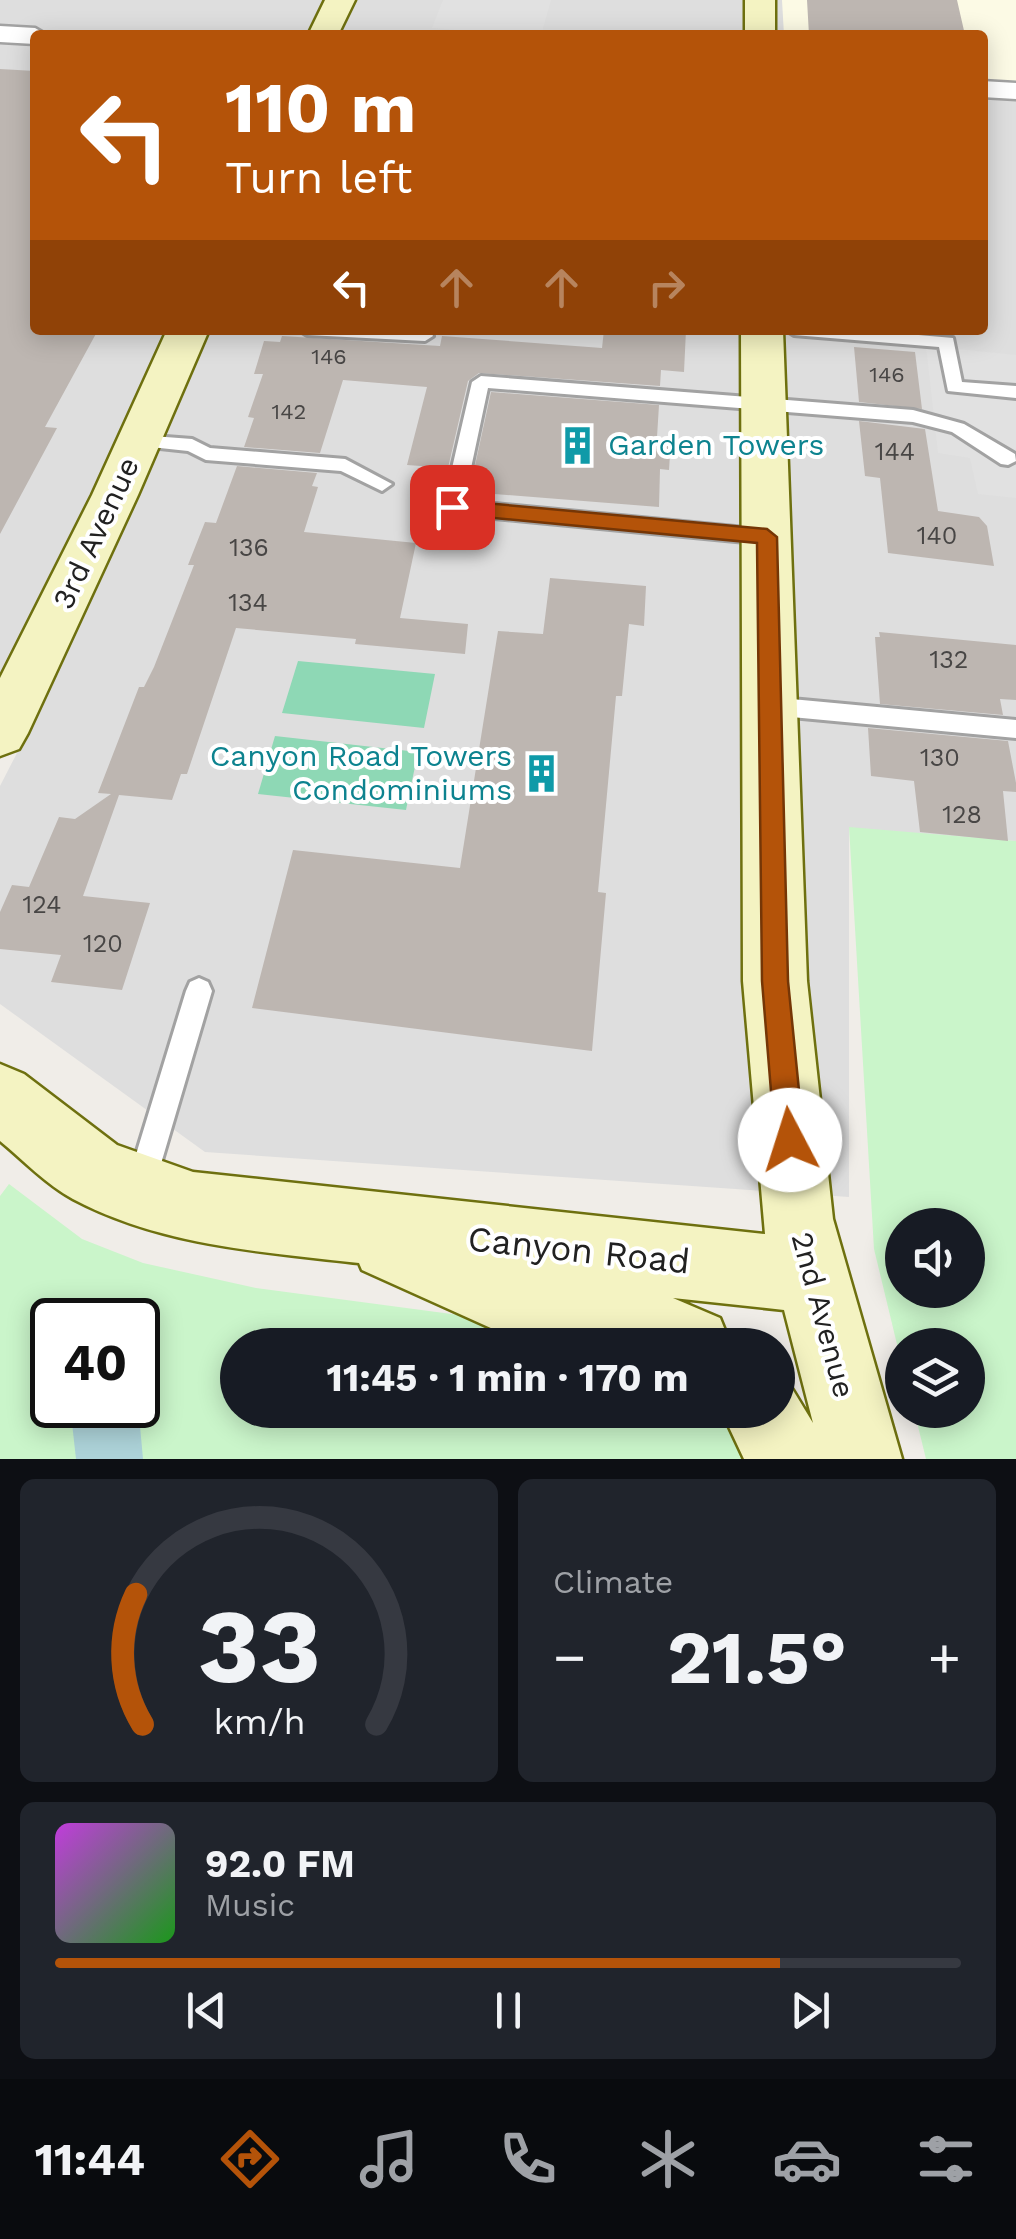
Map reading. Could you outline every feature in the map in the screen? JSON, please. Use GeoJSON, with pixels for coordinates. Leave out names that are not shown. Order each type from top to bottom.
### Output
{"type":"FeatureCollection","features":[{"type":"Feature","properties":{"kind":"street"},"geometry":{"type":"LineString","coordinates":[[325,30],[340,0]]}},
{"type":"Feature","properties":{"kind":"street"},"geometry":{"type":"LineString","coordinates":[[760,0],[760,30]]}},
{"type":"Feature","properties":{"kind":"street"},"geometry":{"type":"LineString","coordinates":[[0,34],[30,36]]}},
{"type":"Feature","properties":{"kind":"street"},"geometry":{"type":"LineString","coordinates":[[988,89],[1016,91]]}},
{"type":"Feature","properties":{"kind":"street","name":"3rd Avenue"},"geometry":{"type":"LineString","coordinates":[[0,733],[186,335]]}},
{"type":"Feature","properties":{"kind":"street","name":"2nd Avenue"},"geometry":{"type":"LineString","coordinates":[[762,335],[775,981],[797,1219],[809,1276],[862,1459]]}},
{"type":"Feature","properties":{"kind":"street","name":"Canyon Road"},"geometry":{"type":"LineString","coordinates":[[0,1098],[96,1173],[193,1208],[809,1276]]}},
{"type":"Feature","properties":{"kind":"street","name":"Canyon Road"},"geometry":{"type":"LineString","coordinates":[[348,1226],[493,1292],[654,1328]]}},
{"type":"Feature","properties":{"kind":"street"},"geometry":{"type":"LineString","coordinates":[[771,1428],[789,1459]]}},
{"type":"Feature","properties":{"kind":"lane"},"geometry":{"type":"LineString","coordinates":[[406,335],[426,336]]}},
{"type":"Feature","properties":{"kind":"lane"},"geometry":{"type":"LineString","coordinates":[[858,335],[947,342],[954,387],[1016,392]]}},
{"type":"Feature","properties":{"kind":"lane"},"geometry":{"type":"LineString","coordinates":[[767,537],[452,507],[481,382],[913,416],[941,422],[1008,459]]}},
{"type":"Feature","properties":{"kind":"lane"},"geometry":{"type":"LineString","coordinates":[[139,440],[192,444],[206,454],[345,465],[382,484]]}},
{"type":"Feature","properties":{"kind":"lane"},"geometry":{"type":"LineString","coordinates":[[770,706],[1016,729]]}},
{"type":"Feature","properties":{"kind":"lane"},"geometry":{"type":"LineString","coordinates":[[139,1189],[199,990]]}},
{"type":"Feature","properties":{"kind":"shaded area"},"geometry":{"type":"Polygon","coordinates":[[[0,0],[1016,0],[1016,841],[849,828],[849,1197],[205,1152],[0,1004],[0,786],[17,753],[0,741],[0,0]]]}},
{"type":"Feature","properties":{"kind":"shaded area"},"geometry":{"type":"Polygon","coordinates":[[[443,0],[551,0],[542,30],[432,28],[443,0]]]}},
{"type":"Feature","properties":{"kind":"shaded area"},"geometry":{"type":"Polygon","coordinates":[[[782,0],[1016,0],[1016,82],[988,80],[988,30],[784,30],[782,0]]]}},
{"type":"Feature","properties":{"kind":"shaded area"},"geometry":{"type":"Polygon","coordinates":[[[926,346],[1016,355],[1016,498],[978,494],[970,458],[938,453],[926,346]]]}},
{"type":"Feature","properties":{"kind":"green space"},"geometry":{"type":"Polygon","coordinates":[[[298,661],[435,674],[424,728],[282,713],[298,661]]]}},
{"type":"Feature","properties":{"kind":"green space"},"geometry":{"type":"Polygon","coordinates":[[[275,736],[418,752],[406,810],[258,794],[275,736]]]}},
{"type":"Feature","properties":{"kind":"green space"},"geometry":{"type":"Polygon","coordinates":[[[849,827],[1016,841],[1016,1459],[926,1459],[918,1428],[985,1428],[985,1328],[893,1328],[888,1308],[985,1308],[985,1208],[885,1208],[885,1295],[874,1249],[849,827]]]}},
{"type":"Feature","properties":{"kind":"green space"},"geometry":{"type":"Polygon","coordinates":[[[9,1184],[82,1239],[143,1263],[256,1288],[540,1328],[220,1328],[220,1428],[736,1428],[758,1459],[0,1459],[0,1196],[9,1184]]]}},
{"type":"Feature","properties":{"kind":"water"},"geometry":{"type":"Polygon","coordinates":[[[73,1428],[140,1428],[143,1459],[76,1459],[73,1428]]]}},
{"type":"Feature","properties":{"kind":"building"},"geometry":{"type":"Polygon","coordinates":[[[807,0],[957,0],[964,30],[809,30],[807,0]]]}},
{"type":"Feature","properties":{"kind":"building"},"geometry":{"type":"Polygon","coordinates":[[[0,69],[30,71],[30,335],[95,335],[45,427],[57,428],[0,534],[0,69]]]}},
{"type":"Feature","properties":{"kind":"building"},"geometry":{"type":"Polygon","coordinates":[[[603,335],[686,335],[684,372],[661,370],[660,386],[479,373],[468,381],[448,468],[407,465],[427,387],[343,380],[320,453],[244,447],[254,418],[248,417],[263,374],[254,374],[264,341],[280,342],[282,336],[440,346],[442,336],[602,348],[603,335]]]}},
{"type":"Feature","properties":{"kind":"building"},"geometry":{"type":"Polygon","coordinates":[[[854,347],[915,352],[922,409],[859,402],[854,347]]]}},
{"type":"Feature","properties":{"kind":"building","name":"Garden Towers"},"geometry":{"type":"Polygon","coordinates":[[[491,392],[659,405],[657,437],[671,438],[669,470],[660,469],[659,507],[482,493],[486,471],[474,470],[491,392]]]}},
{"type":"Feature","properties":{"kind":"building"},"geometry":{"type":"Polygon","coordinates":[[[859,421],[925,429],[938,511],[979,517],[987,526],[994,566],[888,553],[880,478],[865,476],[859,421]]]}},
{"type":"Feature","properties":{"kind":"building"},"geometry":{"type":"Polygon","coordinates":[[[237,466],[317,473],[312,486],[318,487],[304,532],[416,543],[400,618],[468,624],[465,654],[236,628],[187,774],[181,774],[172,800],[119,795],[83,896],[150,903],[122,990],[51,982],[61,955],[0,949],[0,912],[12,885],[29,887],[59,817],[75,819],[111,794],[98,793],[139,687],[144,687],[154,667],[194,565],[188,565],[205,522],[216,523],[237,466]]]}},
{"type":"Feature","properties":{"kind":"building","name":"Canyon Road Towers Condominiums"},"geometry":{"type":"Polygon","coordinates":[[[550,578],[646,586],[644,626],[629,624],[622,696],[616,696],[598,892],[606,893],[592,1051],[252,1008],[293,850],[460,868],[498,631],[543,634],[550,578]]]}},
{"type":"Feature","properties":{"kind":"building"},"geometry":{"type":"Polygon","coordinates":[[[879,632],[1016,645],[1016,700],[1000,699],[1003,715],[880,704],[875,637],[880,637],[879,632]]]}},
{"type":"Feature","properties":{"kind":"building"},"geometry":{"type":"Polygon","coordinates":[[[868,728],[1008,741],[1016,792],[1003,791],[1008,841],[920,832],[914,781],[871,776],[868,728]]]}},
{"type":"Feature","properties":{"kind":"place","name":"Garden Towers"},"geometry":{"type":"Point","coordinates":[578,445]}},
{"type":"Feature","properties":{"kind":"place","name":"Canyon Road Towers Condominiums"},"geometry":{"type":"Point","coordinates":[542,773]}},
{"type":"Feature","properties":{"kind":"route"},"geometry":{"type":"LineString","coordinates":[[452,507],[767,537],[775,981],[790,1140]]}}]}
